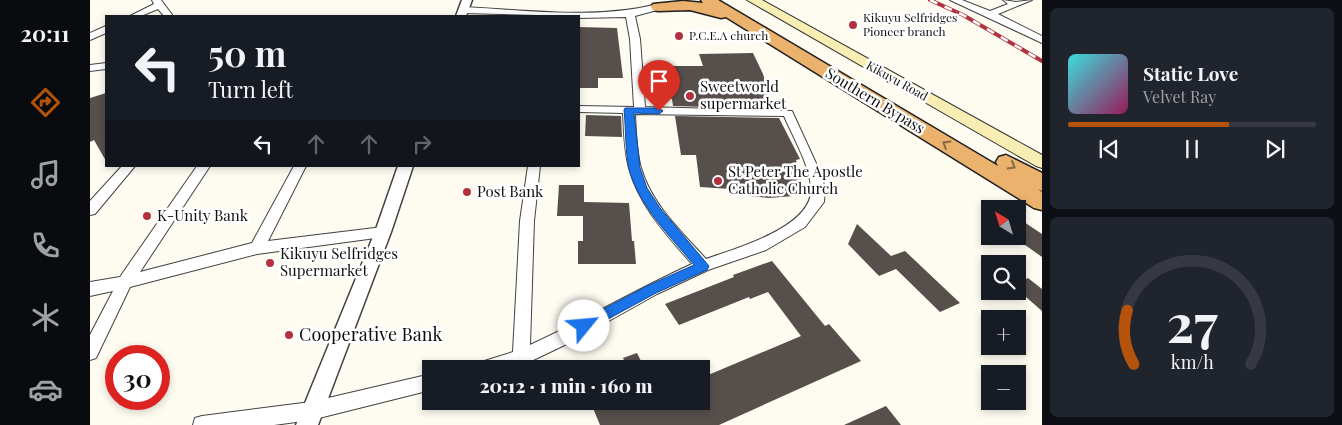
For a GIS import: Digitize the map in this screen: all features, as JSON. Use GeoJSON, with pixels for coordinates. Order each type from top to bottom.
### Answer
{"type":"FeatureCollection","features":[{"type":"Feature","properties":{"kind":"highway","name":"Southern Bypass"},"geometry":{"type":"LineString","coordinates":[[708,0],[1042,202]]}},
{"type":"Feature","properties":{"kind":"highway","name":"Southern Bypass"},"geometry":{"type":"LineString","coordinates":[[729,0],[1042,183]]}},
{"type":"Feature","properties":{"kind":"highway"},"geometry":{"type":"LineString","coordinates":[[664,3],[704,6],[780,52],[792,58],[811,62]]}},
{"type":"Feature","properties":{"kind":"main road","name":"Kikuyu Road"},"geometry":{"type":"LineString","coordinates":[[752,0],[1042,162]]}},
{"type":"Feature","properties":{"kind":"street"},"geometry":{"type":"LineString","coordinates":[[954,0],[990,14],[1042,40]]}},
{"type":"Feature","properties":{"kind":"street"},"geometry":{"type":"LineString","coordinates":[[990,14],[1011,3],[1028,0]]}},
{"type":"Feature","properties":{"kind":"street"},"geometry":{"type":"LineString","coordinates":[[136,15],[157,2],[167,15]]}},
{"type":"Feature","properties":{"kind":"street"},"geometry":{"type":"LineString","coordinates":[[580,16],[630,14],[664,3]]}},
{"type":"Feature","properties":{"kind":"street"},"geometry":{"type":"LineString","coordinates":[[463,9],[551,15]]}},
{"type":"Feature","properties":{"kind":"street"},"geometry":{"type":"LineString","coordinates":[[630,14],[635,38],[634,168],[642,189],[656,211],[703,266]]}},
{"type":"Feature","properties":{"kind":"street"},"geometry":{"type":"LineString","coordinates":[[90,37],[105,30]]}},
{"type":"Feature","properties":{"kind":"street"},"geometry":{"type":"LineString","coordinates":[[90,68],[105,66]]}},
{"type":"Feature","properties":{"kind":"street"},"geometry":{"type":"LineString","coordinates":[[512,360],[567,336],[652,290],[703,266],[761,246],[800,223],[817,202],[818,188],[814,172],[788,113],[580,109]]}},
{"type":"Feature","properties":{"kind":"street"},"geometry":{"type":"LineString","coordinates":[[90,210],[128,167]]}},
{"type":"Feature","properties":{"kind":"street"},"geometry":{"type":"LineString","coordinates":[[90,352],[126,282],[203,167]]}},
{"type":"Feature","properties":{"kind":"street"},"geometry":{"type":"LineString","coordinates":[[257,248],[299,167]]}},
{"type":"Feature","properties":{"kind":"street"},"geometry":{"type":"LineString","coordinates":[[309,418],[384,232],[406,167]]}},
{"type":"Feature","properties":{"kind":"street"},"geometry":{"type":"LineString","coordinates":[[521,357],[527,221],[534,167]]}},
{"type":"Feature","properties":{"kind":"street"},"geometry":{"type":"LineString","coordinates":[[90,289],[126,282],[257,248],[384,232]]}},
{"type":"Feature","properties":{"kind":"street"},"geometry":{"type":"LineString","coordinates":[[202,425],[309,418],[422,385]]}},
{"type":"Feature","properties":{"kind":"building"},"geometry":{"type":"Polygon","coordinates":[[[580,27],[617,28],[623,78],[598,78],[598,88],[580,88],[580,27]]]}},
{"type":"Feature","properties":{"kind":"building"},"geometry":{"type":"Polygon","coordinates":[[[753,53],[763,74],[773,109],[673,106],[672,99],[665,97],[661,66],[703,66],[699,54],[753,53]]]}},
{"type":"Feature","properties":{"kind":"building"},"geometry":{"type":"Polygon","coordinates":[[[105,93],[105,159],[94,140],[90,142],[90,98],[105,93]]]}},
{"type":"Feature","properties":{"kind":"building"},"geometry":{"type":"Polygon","coordinates":[[[586,115],[621,116],[622,137],[585,136],[586,115]]]}},
{"type":"Feature","properties":{"kind":"building"},"geometry":{"type":"Polygon","coordinates":[[[675,116],[779,118],[800,159],[796,160],[806,195],[769,198],[750,196],[746,190],[700,187],[696,155],[681,155],[675,116]]]}},
{"type":"Feature","properties":{"kind":"building"},"geometry":{"type":"Polygon","coordinates":[[[559,185],[584,185],[584,202],[629,203],[636,264],[578,264],[578,241],[583,241],[583,216],[557,216],[559,185]]]}},
{"type":"Feature","properties":{"kind":"building"},"geometry":{"type":"Polygon","coordinates":[[[1026,223],[1042,234],[1042,257],[1025,245],[1026,223]]]}},
{"type":"Feature","properties":{"kind":"building"},"geometry":{"type":"Polygon","coordinates":[[[857,224],[891,256],[905,251],[960,303],[940,312],[896,269],[879,276],[848,244],[857,224]]]}},
{"type":"Feature","properties":{"kind":"building"},"geometry":{"type":"Polygon","coordinates":[[[772,261],[825,326],[829,324],[861,361],[719,425],[600,425],[594,410],[710,410],[710,374],[801,336],[768,292],[750,299],[749,297],[679,325],[665,304],[734,277],[733,275],[772,261]]]}},
{"type":"Feature","properties":{"kind":"building"},"geometry":{"type":"Polygon","coordinates":[[[1028,278],[1042,289],[1042,311],[1026,297],[1026,279],[1028,278]]]}},
{"type":"Feature","properties":{"kind":"building"},"geometry":{"type":"Polygon","coordinates":[[[637,353],[640,360],[624,360],[623,358],[637,353]]]}},
{"type":"Feature","properties":{"kind":"building"},"geometry":{"type":"Polygon","coordinates":[[[886,406],[901,425],[844,425],[886,406]]]}},
{"type":"Feature","properties":{"kind":"railway"},"geometry":{"type":"LineString","coordinates":[[930,0],[963,15],[1042,61]]}},
{"type":"Feature","properties":{"kind":"place","name":"Kikuyu Selfridges Pioneer branch"},"geometry":{"type":"Point","coordinates":[853,25]}},
{"type":"Feature","properties":{"kind":"place","name":"P.C.E.A church"},"geometry":{"type":"Point","coordinates":[679,36]}},
{"type":"Feature","properties":{"kind":"place","name":"Sweetworld supermarket"},"geometry":{"type":"Point","coordinates":[690,96]}},
{"type":"Feature","properties":{"kind":"place","name":"St Peter The Apostle Catholic Church"},"geometry":{"type":"Point","coordinates":[718,181]}},
{"type":"Feature","properties":{"kind":"place","name":"Post Bank"},"geometry":{"type":"Point","coordinates":[467,192]}},
{"type":"Feature","properties":{"kind":"place","name":"K-Unity Bank"},"geometry":{"type":"Point","coordinates":[147,216]}},
{"type":"Feature","properties":{"kind":"place","name":"Kikuyu Selfridges Supermarket"},"geometry":{"type":"Point","coordinates":[270,263]}},
{"type":"Feature","properties":{"kind":"place","name":"Cooperative Bank"},"geometry":{"type":"Point","coordinates":[289,335]}},
{"type":"Feature","properties":{"kind":"route"},"geometry":{"type":"LineString","coordinates":[[584,326],[652,290],[703,266],[656,211],[642,189],[634,168],[629,110],[659,111]]}}]}
